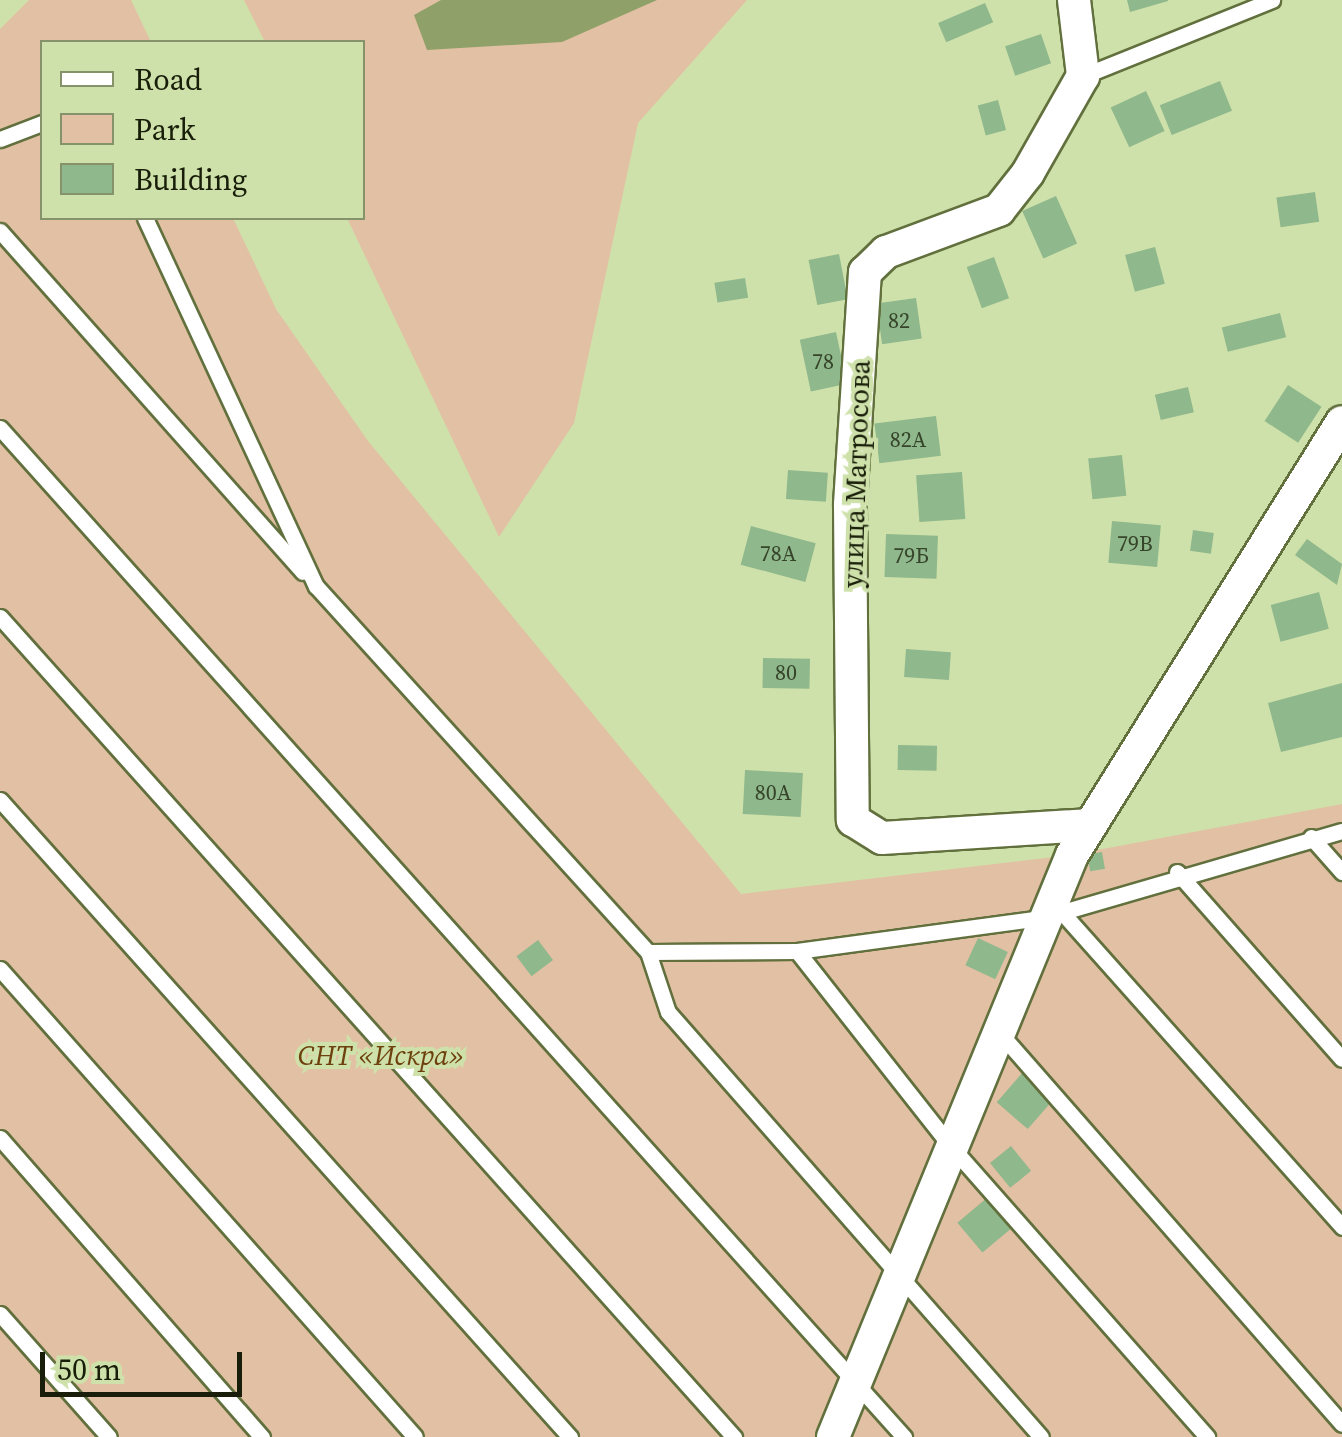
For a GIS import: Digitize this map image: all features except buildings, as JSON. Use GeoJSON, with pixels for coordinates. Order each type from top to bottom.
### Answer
{"type":"FeatureCollection","features":[{"type":"Feature","properties":{"kind":"street"},"geometry":{"type":"LineString","coordinates":[[1074,0],[1083,76]]}},
{"type":"Feature","properties":{"kind":"street","name":"улица Матросова"},"geometry":{"type":"LineString","coordinates":[[1083,76],[999,210],[886,252],[865,272],[850,506],[854,820],[882,838],[1087,825]]}},
{"type":"Feature","properties":{"kind":"street"},"geometry":{"type":"LineString","coordinates":[[833,1437],[948,1142],[1087,825],[1342,422]]}},
{"type":"Feature","properties":{"kind":"lane"},"geometry":{"type":"LineString","coordinates":[[1083,76],[1272,0]]}},
{"type":"Feature","properties":{"kind":"lane"},"geometry":{"type":"LineString","coordinates":[[0,139],[40,125]]}},
{"type":"Feature","properties":{"kind":"lane"},"geometry":{"type":"LineString","coordinates":[[146,220],[316,586]]}},
{"type":"Feature","properties":{"kind":"lane"},"geometry":{"type":"LineString","coordinates":[[0,231],[648,952],[668,1012],[1042,1437]]}},
{"type":"Feature","properties":{"kind":"lane"},"geometry":{"type":"LineString","coordinates":[[0,428],[904,1437]]}},
{"type":"Feature","properties":{"kind":"lane"},"geometry":{"type":"LineString","coordinates":[[0,617],[734,1437]]}},
{"type":"Feature","properties":{"kind":"lane"},"geometry":{"type":"LineString","coordinates":[[0,800],[570,1437]]}},
{"type":"Feature","properties":{"kind":"lane"},"geometry":{"type":"LineString","coordinates":[[648,952],[797,951],[1050,914],[1178,872],[1342,831]]}},
{"type":"Feature","properties":{"kind":"lane"},"geometry":{"type":"LineString","coordinates":[[1311,837],[1342,872]]}},
{"type":"Feature","properties":{"kind":"lane"},"geometry":{"type":"LineString","coordinates":[[1178,872],[1342,1059]]}},
{"type":"Feature","properties":{"kind":"lane"},"geometry":{"type":"LineString","coordinates":[[1050,914],[1342,1227]]}},
{"type":"Feature","properties":{"kind":"lane"},"geometry":{"type":"LineString","coordinates":[[797,951],[948,1142],[1207,1437]]}},
{"type":"Feature","properties":{"kind":"lane"},"geometry":{"type":"LineString","coordinates":[[0,968],[416,1437]]}},
{"type":"Feature","properties":{"kind":"lane"},"geometry":{"type":"LineString","coordinates":[[996,1028],[1342,1424]]}},
{"type":"Feature","properties":{"kind":"lane"},"geometry":{"type":"LineString","coordinates":[[0,1138],[262,1437]]}},
{"type":"Feature","properties":{"kind":"lane"},"geometry":{"type":"LineString","coordinates":[[0,1314],[109,1437]]}},
{"type":"Feature","properties":{"kind":"green space","name":"СНТ «Искра»"},"geometry":{"type":"Polygon","coordinates":[[[29,0],[131,0],[150,40],[40,40],[40,220],[234,220],[276,309],[368,441],[741,894],[1071,855],[1342,804],[1342,1437],[0,1437],[0,29],[29,0]]]}},
{"type":"Feature","properties":{"kind":"green space"},"geometry":{"type":"Polygon","coordinates":[[[244,0],[747,0],[638,123],[574,423],[499,537],[348,220],[365,220],[365,40],[264,40],[244,0]]]}},
{"type":"Feature","properties":{"kind":"shaded area"},"geometry":{"type":"Polygon","coordinates":[[[441,0],[657,0],[562,42],[427,50],[414,15],[441,0]]]}}]}
